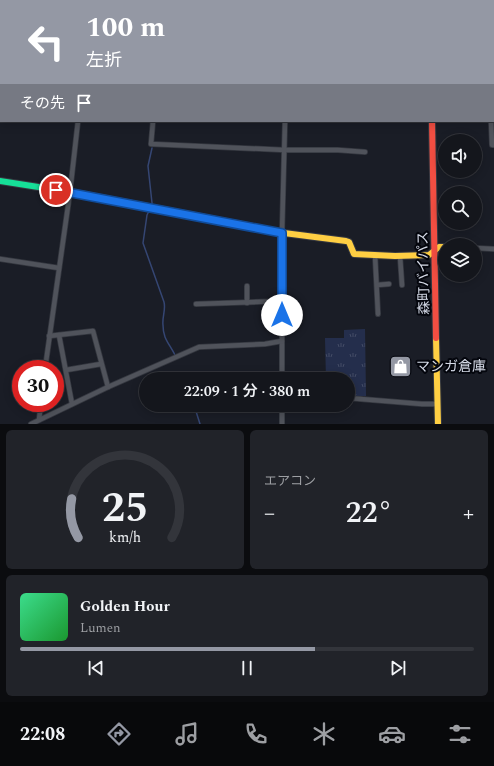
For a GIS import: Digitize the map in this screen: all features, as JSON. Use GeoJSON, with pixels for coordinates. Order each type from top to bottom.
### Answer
{"type":"FeatureCollection","features":[{"type":"Feature","properties":{"kind":"street"},"geometry":{"type":"LineString","coordinates":[[46,360],[70,192],[78,122]]}},
{"type":"Feature","properties":{"kind":"street"},"geometry":{"type":"LineString","coordinates":[[153,122],[151,144],[365,152]]}},
{"type":"Feature","properties":{"kind":"street"},"geometry":{"type":"LineString","coordinates":[[282,372],[282,233],[285,122]]}},
{"type":"Feature","properties":{"kind":"street","name":"森町バイパス"},"geometry":{"type":"LineString","coordinates":[[432,122],[438,424]]}},
{"type":"Feature","properties":{"kind":"street"},"geometry":{"type":"LineString","coordinates":[[491,122],[492,144],[494,145]]}},
{"type":"Feature","properties":{"kind":"street"},"geometry":{"type":"LineString","coordinates":[[0,181],[70,192],[282,233],[346,241],[349,242],[354,254],[400,256],[430,254],[438,248]]}},
{"type":"Feature","properties":{"kind":"street"},"geometry":{"type":"LineString","coordinates":[[482,248],[494,249]]}},
{"type":"Feature","properties":{"kind":"street"},"geometry":{"type":"LineString","coordinates":[[375,255],[378,314]]}},
{"type":"Feature","properties":{"kind":"street"},"geometry":{"type":"LineString","coordinates":[[400,256],[402,285]]}},
{"type":"Feature","properties":{"kind":"street"},"geometry":{"type":"LineString","coordinates":[[0,259],[59,268]]}},
{"type":"Feature","properties":{"kind":"street"},"geometry":{"type":"LineString","coordinates":[[377,285],[389,284]]}},
{"type":"Feature","properties":{"kind":"street"},"geometry":{"type":"LineString","coordinates":[[247,286],[247,303]]}},
{"type":"Feature","properties":{"kind":"street"},"geometry":{"type":"LineString","coordinates":[[196,304],[282,301]]}},
{"type":"Feature","properties":{"kind":"street"},"geometry":{"type":"LineString","coordinates":[[49,336],[92,331],[108,387]]}},
{"type":"Feature","properties":{"kind":"street"},"geometry":{"type":"LineString","coordinates":[[59,335],[72,404]]}},
{"type":"Feature","properties":{"kind":"street"},"geometry":{"type":"LineString","coordinates":[[32,424],[108,387],[199,347],[265,344],[282,341]]}},
{"type":"Feature","properties":{"kind":"street"},"geometry":{"type":"LineString","coordinates":[[66,370],[102,364]]}},
{"type":"Feature","properties":{"kind":"street"},"geometry":{"type":"LineString","coordinates":[[355,399],[437,404]]}},
{"type":"Feature","properties":{"kind":"street"},"geometry":{"type":"LineString","coordinates":[[39,420],[40,412]]}},
{"type":"Feature","properties":{"kind":"street"},"geometry":{"type":"LineString","coordinates":[[282,412],[282,424]]}},
{"type":"Feature","properties":{"kind":"green space"},"geometry":{"type":"Polygon","coordinates":[[[365,329],[366,396],[355,396],[355,372],[326,372],[325,338],[344,338],[344,330],[365,329]]]}},
{"type":"Feature","properties":{"kind":"waterway"},"geometry":{"type":"LineString","coordinates":[[151,205],[148,166],[152,148]]}},
{"type":"Feature","properties":{"kind":"waterway"},"geometry":{"type":"LineString","coordinates":[[150,209],[147,215],[143,243],[164,302],[164,334],[175,355]]}},
{"type":"Feature","properties":{"kind":"waterway"},"geometry":{"type":"LineString","coordinates":[[196,412],[200,424]]}},
{"type":"Feature","properties":{"kind":"traffic: fast"},"geometry":{"type":"LineString","coordinates":[[0,181],[70,192],[284,233]]}},
{"type":"Feature","properties":{"kind":"traffic: slow"},"geometry":{"type":"LineString","coordinates":[[284,233],[346,241],[349,242],[354,254],[395,256],[429,255],[438,248]]}},
{"type":"Feature","properties":{"kind":"traffic: slow"},"geometry":{"type":"LineString","coordinates":[[436,338],[438,424]]}},
{"type":"Feature","properties":{"kind":"traffic: jam"},"geometry":{"type":"LineString","coordinates":[[432,122],[436,338]]}},
{"type":"Feature","properties":{"kind":"place","name":"マンガ倉庫"},"geometry":{"type":"Point","coordinates":[401,366]}},
{"type":"Feature","properties":{"kind":"route"},"geometry":{"type":"LineString","coordinates":[[56,190],[282,233],[282,315]]}}]}
